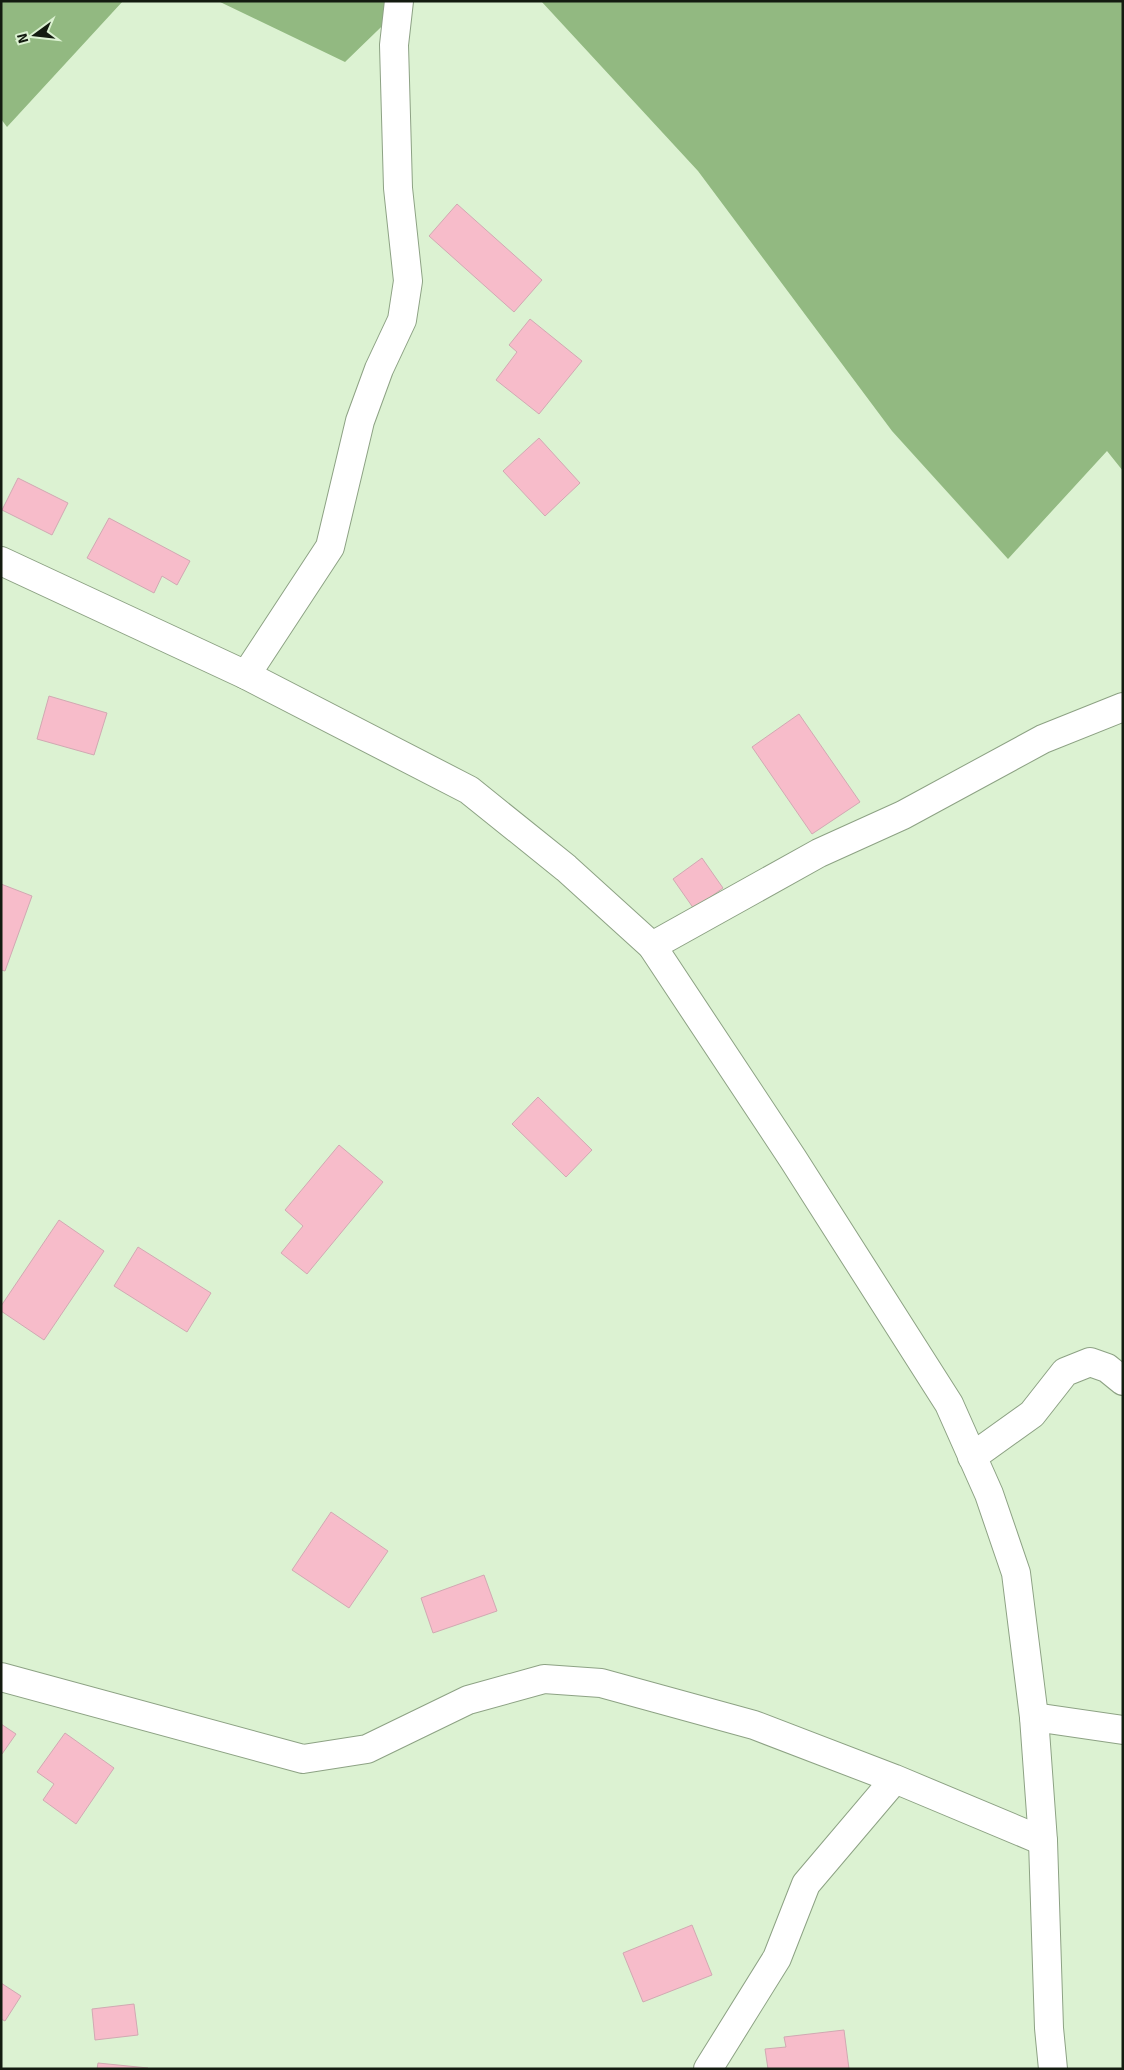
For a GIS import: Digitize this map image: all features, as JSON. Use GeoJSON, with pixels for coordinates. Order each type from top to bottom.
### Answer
{"type":"FeatureCollection","features":[{"type":"Feature","properties":{"kind":"street"},"geometry":{"type":"LineString","coordinates":[[246,675],[330,546],[360,421],[379,369],[402,320],[408,281],[398,188],[394,45],[399,1]]}},
{"type":"Feature","properties":{"kind":"street"},"geometry":{"type":"LineString","coordinates":[[1,561],[246,675],[469,790],[566,868],[652,946],[793,1159],[944,1396],[989,1494],[1016,1573],[1034,1717],[1042,1841],[1049,2028],[1053,2069]]}},
{"type":"Feature","properties":{"kind":"street"},"geometry":{"type":"LineString","coordinates":[[652,946],[819,853],[903,816],[1043,739],[1123,707]]}},
{"type":"Feature","properties":{"kind":"street"},"geometry":{"type":"LineString","coordinates":[[972,1457],[1032,1414],[1065,1372],[1090,1362],[1107,1368],[1123,1381]]}},
{"type":"Feature","properties":{"kind":"street"},"geometry":{"type":"LineString","coordinates":[[1,1677],[303,1759],[367,1749],[468,1700],[544,1680],[601,1683],[754,1725],[895,1779],[1042,1841]]}},
{"type":"Feature","properties":{"kind":"street"},"geometry":{"type":"LineString","coordinates":[[1034,1717],[1123,1730]]}},
{"type":"Feature","properties":{"kind":"street"},"geometry":{"type":"LineString","coordinates":[[708,2069],[778,1958],[806,1884],[895,1779]]}},
{"type":"Feature","properties":{"kind":"green space"},"geometry":{"type":"Polygon","coordinates":[[[1,1],[123,1],[7,127],[1,119],[1,1]]]}},
{"type":"Feature","properties":{"kind":"green space"},"geometry":{"type":"Polygon","coordinates":[[[218,1],[408,1],[345,62],[218,1]]]}},
{"type":"Feature","properties":{"kind":"green space"},"geometry":{"type":"Polygon","coordinates":[[[541,1],[1123,1],[1123,471],[1107,451],[1008,559],[892,431],[698,171],[541,1]]]}},
{"type":"Feature","properties":{"kind":"building"},"geometry":{"type":"Polygon","coordinates":[[[457,204],[542,280],[514,312],[429,236],[457,204]]]}},
{"type":"Feature","properties":{"kind":"building"},"geometry":{"type":"Polygon","coordinates":[[[530,319],[582,361],[539,414],[496,380],[517,352],[509,345],[530,319]]]}},
{"type":"Feature","properties":{"kind":"building"},"geometry":{"type":"Polygon","coordinates":[[[539,438],[580,483],[545,516],[503,471],[539,438]]]}},
{"type":"Feature","properties":{"kind":"building"},"geometry":{"type":"Polygon","coordinates":[[[18,478],[68,503],[52,535],[2,510],[18,478]]]}},
{"type":"Feature","properties":{"kind":"building"},"geometry":{"type":"Polygon","coordinates":[[[109,518],[190,561],[177,585],[162,576],[154,593],[87,558],[109,518]]]}},
{"type":"Feature","properties":{"kind":"building"},"geometry":{"type":"Polygon","coordinates":[[[49,696],[107,713],[94,755],[37,739],[49,696]]]}},
{"type":"Feature","properties":{"kind":"building"},"geometry":{"type":"Polygon","coordinates":[[[799,714],[860,802],[812,834],[752,747],[799,714]]]}},
{"type":"Feature","properties":{"kind":"building"},"geometry":{"type":"Polygon","coordinates":[[[702,858],[723,888],[694,909],[673,879],[702,858]]]}},
{"type":"Feature","properties":{"kind":"building"},"geometry":{"type":"Polygon","coordinates":[[[1,884],[32,896],[5,971],[1,970],[1,884]]]}},
{"type":"Feature","properties":{"kind":"building"},"geometry":{"type":"Polygon","coordinates":[[[538,1097],[592,1150],[566,1177],[512,1124],[538,1097]]]}},
{"type":"Feature","properties":{"kind":"building"},"geometry":{"type":"Polygon","coordinates":[[[339,1145],[383,1182],[307,1274],[281,1253],[303,1226],[285,1210],[339,1145]]]}},
{"type":"Feature","properties":{"kind":"building"},"geometry":{"type":"Polygon","coordinates":[[[59,1220],[104,1251],[44,1340],[1,1311],[1,1306],[59,1220]]]}},
{"type":"Feature","properties":{"kind":"building"},"geometry":{"type":"Polygon","coordinates":[[[138,1247],[211,1293],[187,1332],[114,1286],[138,1247]]]}},
{"type":"Feature","properties":{"kind":"building"},"geometry":{"type":"Polygon","coordinates":[[[331,1512],[388,1551],[349,1608],[292,1570],[331,1512]]]}},
{"type":"Feature","properties":{"kind":"building"},"geometry":{"type":"Polygon","coordinates":[[[484,1575],[497,1611],[433,1633],[421,1598],[484,1575]]]}},
{"type":"Feature","properties":{"kind":"building"},"geometry":{"type":"Polygon","coordinates":[[[1,1724],[16,1734],[2,1754],[1,1754],[1,1724]]]}},
{"type":"Feature","properties":{"kind":"building"},"geometry":{"type":"Polygon","coordinates":[[[65,1733],[114,1768],[76,1824],[43,1800],[54,1784],[37,1772],[65,1733]]]}},
{"type":"Feature","properties":{"kind":"building"},"geometry":{"type":"Polygon","coordinates":[[[692,1925],[712,1975],[643,2002],[623,1953],[692,1925]]]}},
{"type":"Feature","properties":{"kind":"building"},"geometry":{"type":"Polygon","coordinates":[[[1,1983],[21,1996],[5,2021],[1,2019],[1,1983]]]}},
{"type":"Feature","properties":{"kind":"building"},"geometry":{"type":"Polygon","coordinates":[[[134,2004],[138,2035],[95,2040],[92,2009],[134,2004]]]}},
{"type":"Feature","properties":{"kind":"building"},"geometry":{"type":"Polygon","coordinates":[[[844,2030],[849,2069],[768,2069],[765,2049],[786,2047],[784,2037],[844,2030]]]}},
{"type":"Feature","properties":{"kind":"building"},"geometry":{"type":"Polygon","coordinates":[[[98,2063],[148,2068],[148,2069],[97,2069],[98,2063]]]}}]}
